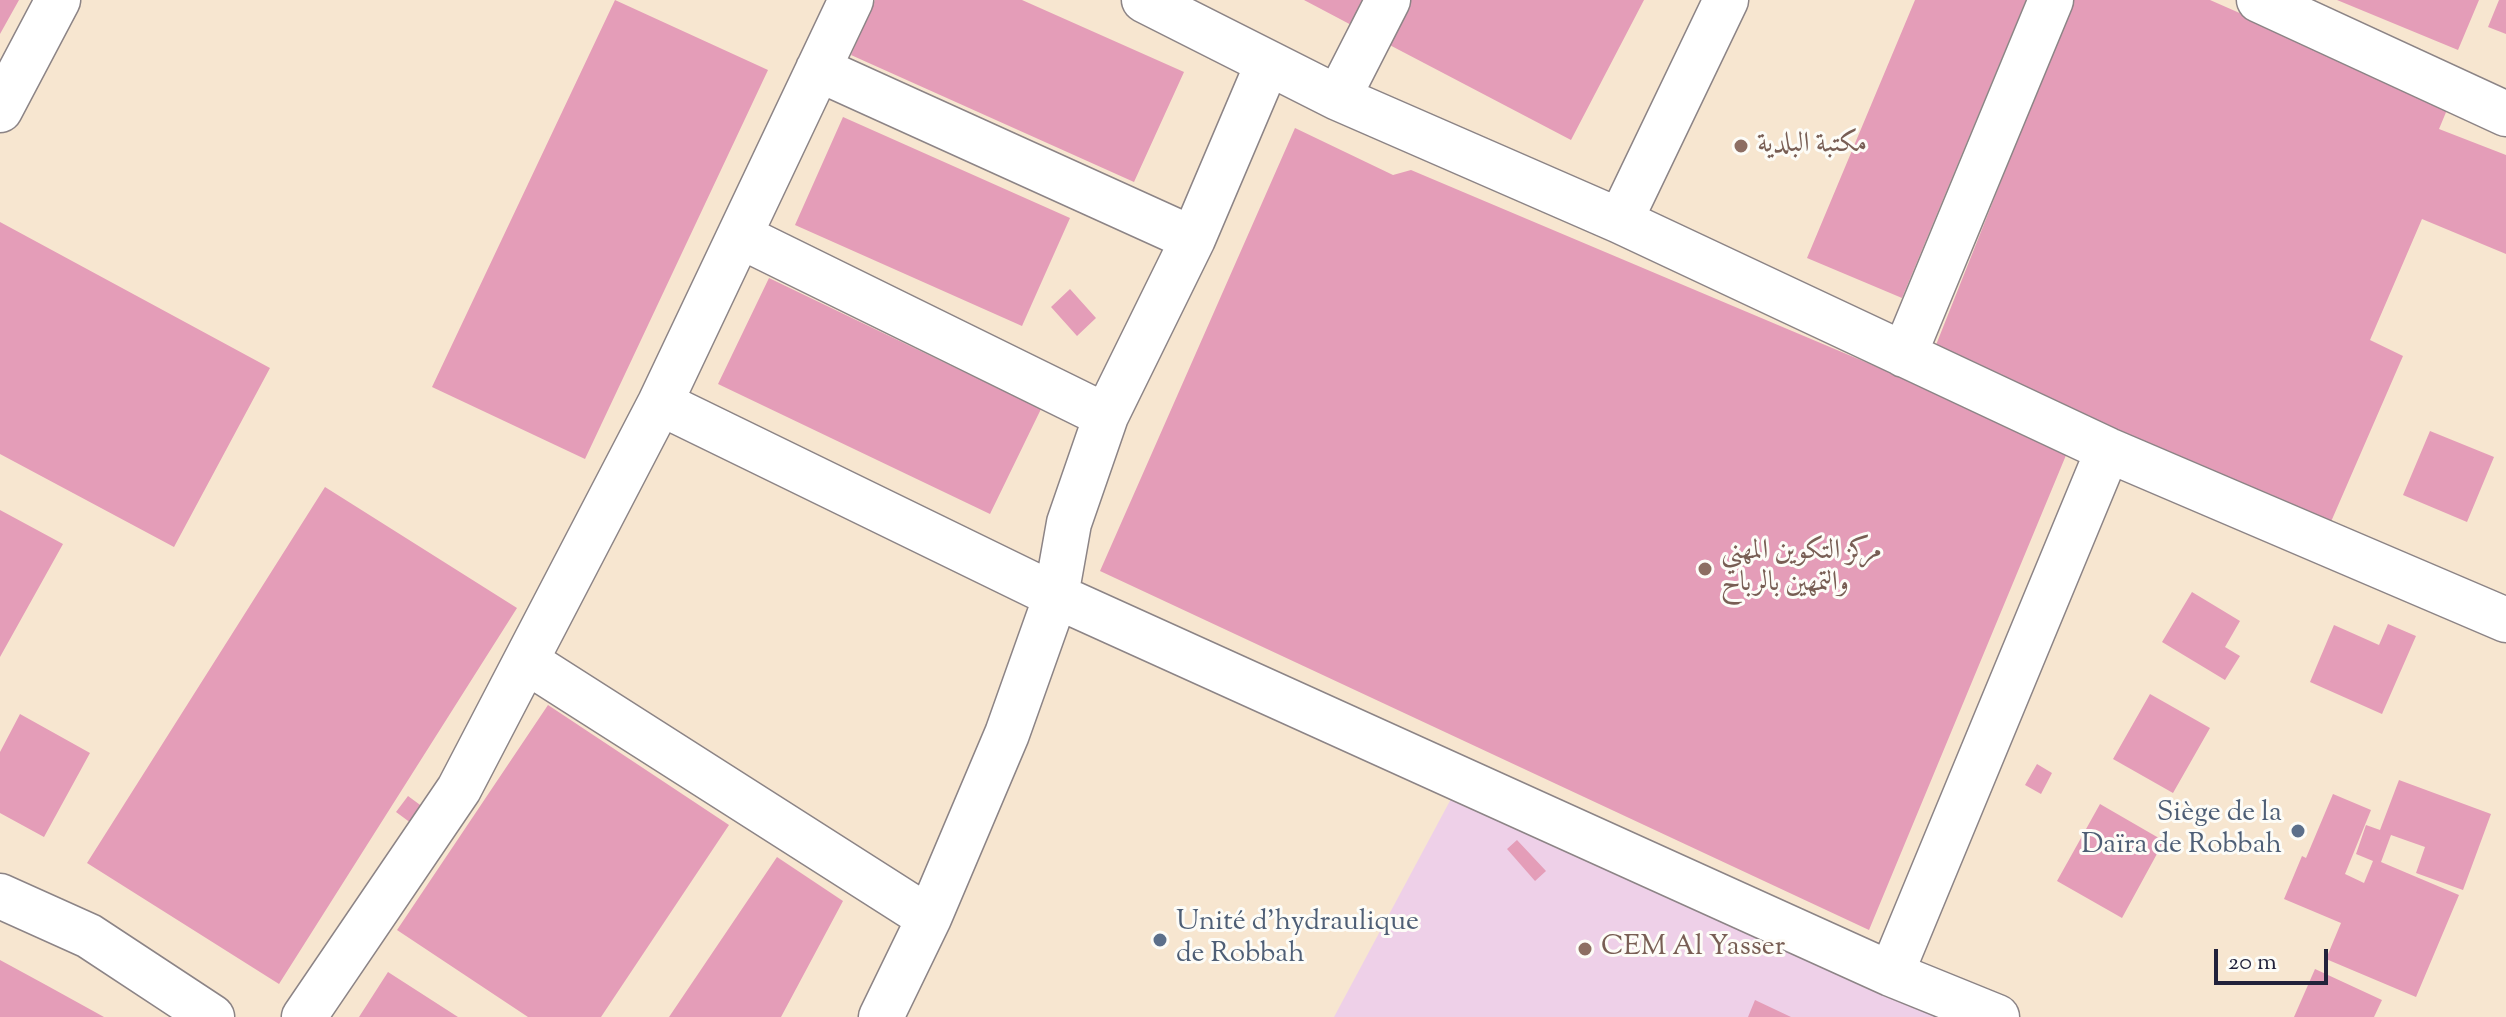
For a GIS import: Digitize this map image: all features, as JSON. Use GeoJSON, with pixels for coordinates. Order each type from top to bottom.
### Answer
{"type":"FeatureCollection","features":[{"type":"Feature","properties":{"kind":"street"},"geometry":{"type":"LineString","coordinates":[[0,110],[58,0]]}},
{"type":"Feature","properties":{"kind":"street"},"geometry":{"type":"LineString","coordinates":[[304,1017],[459,789],[660,403],[851,0]]}},
{"type":"Feature","properties":{"kind":"street"},"geometry":{"type":"LineString","coordinates":[[1144,0],[1267,65],[1620,221],[2108,450],[2506,620]]}},
{"type":"Feature","properties":{"kind":"street"},"geometry":{"type":"LineString","coordinates":[[1338,98],[1388,0]]}},
{"type":"Feature","properties":{"kind":"street"},"geometry":{"type":"LineString","coordinates":[[1620,221],[1726,0]]}},
{"type":"Feature","properties":{"kind":"street"},"geometry":{"type":"LineString","coordinates":[[1904,355],[2051,0]]}},
{"type":"Feature","properties":{"kind":"street"},"geometry":{"type":"LineString","coordinates":[[2259,0],[2506,114]]}},
{"type":"Feature","properties":{"kind":"street"},"geometry":{"type":"LineString","coordinates":[[881,1017],[929,918],[1007,734],[1056,596],[1069,523],[1106,416],[1193,239],[1267,65]]}},
{"type":"Feature","properties":{"kind":"street"},"geometry":{"type":"LineString","coordinates":[[818,69],[1193,239]]}},
{"type":"Feature","properties":{"kind":"street"},"geometry":{"type":"LineString","coordinates":[[740,236],[1106,416]]}},
{"type":"Feature","properties":{"kind":"street"},"geometry":{"type":"LineString","coordinates":[[660,403],[1056,596],[1891,974],[1997,1017]]}},
{"type":"Feature","properties":{"kind":"street"},"geometry":{"type":"LineString","coordinates":[[1891,974],[2108,450]]}},
{"type":"Feature","properties":{"kind":"street"},"geometry":{"type":"LineString","coordinates":[[526,661],[929,918]]}},
{"type":"Feature","properties":{"kind":"street"},"geometry":{"type":"LineString","coordinates":[[0,896],[89,936],[212,1017]]}},
{"type":"Feature","properties":{"kind":"shaded area","name":"CEM Al Yasser"},"geometry":{"type":"Polygon","coordinates":[[[1452,797],[1954,1017],[1334,1017],[1452,797]]]}},
{"type":"Feature","properties":{"kind":"building"},"geometry":{"type":"Polygon","coordinates":[[[0,0],[19,0],[0,34],[0,0]]]}},
{"type":"Feature","properties":{"kind":"building"},"geometry":{"type":"Polygon","coordinates":[[[615,0],[768,70],[585,459],[432,387],[615,0]]]}},
{"type":"Feature","properties":{"kind":"building"},"geometry":{"type":"Polygon","coordinates":[[[875,0],[1022,0],[1184,72],[1134,182],[851,55],[875,0]]]}},
{"type":"Feature","properties":{"kind":"building"},"geometry":{"type":"Polygon","coordinates":[[[1304,0],[1371,0],[1357,28],[1304,0]]]}},
{"type":"Feature","properties":{"kind":"building"},"geometry":{"type":"Polygon","coordinates":[[[1403,0],[1644,0],[1571,140],[1382,41],[1403,0]]]}},
{"type":"Feature","properties":{"kind":"building"},"geometry":{"type":"Polygon","coordinates":[[[1915,0],[2026,0],[1902,298],[1807,258],[1915,0]]]}},
{"type":"Feature","properties":{"kind":"building"},"geometry":{"type":"Polygon","coordinates":[[[2073,0],[2210,0],[2449,105],[2439,129],[2506,155],[2506,254],[2422,219],[2370,340],[2403,356],[2330,524],[1932,355],[2073,0]]]}},
{"type":"Feature","properties":{"kind":"building"},"geometry":{"type":"Polygon","coordinates":[[[2337,0],[2479,0],[2458,50],[2337,0]]]}},
{"type":"Feature","properties":{"kind":"building"},"geometry":{"type":"Polygon","coordinates":[[[2499,0],[2506,0],[2506,34],[2488,27],[2499,0]]]}},
{"type":"Feature","properties":{"kind":"building"},"geometry":{"type":"Polygon","coordinates":[[[843,117],[1070,218],[1022,326],[795,225],[843,117]]]}},
{"type":"Feature","properties":{"kind":"building"},"geometry":{"type":"Polygon","coordinates":[[[1295,128],[1393,175],[1411,170],[2069,448],[1869,930],[1100,571],[1295,128]]]}},
{"type":"Feature","properties":{"kind":"building"},"geometry":{"type":"Polygon","coordinates":[[[0,222],[270,368],[174,547],[0,454],[0,222]]]}},
{"type":"Feature","properties":{"kind":"building"},"geometry":{"type":"Polygon","coordinates":[[[769,278],[1041,409],[990,514],[718,384],[769,278]]]}},
{"type":"Feature","properties":{"kind":"building"},"geometry":{"type":"Polygon","coordinates":[[[1070,289],[1096,318],[1077,336],[1051,307],[1070,289]]]}},
{"type":"Feature","properties":{"kind":"building"},"geometry":{"type":"Polygon","coordinates":[[[2430,431],[2494,457],[2467,522],[2403,495],[2430,431]]]}},
{"type":"Feature","properties":{"kind":"building"},"geometry":{"type":"Polygon","coordinates":[[[325,487],[517,608],[279,984],[87,863],[325,487]]]}},
{"type":"Feature","properties":{"kind":"building"},"geometry":{"type":"Polygon","coordinates":[[[0,510],[63,544],[0,657],[0,510]]]}},
{"type":"Feature","properties":{"kind":"building"},"geometry":{"type":"Polygon","coordinates":[[[2192,592],[2240,621],[2225,647],[2240,656],[2225,680],[2162,642],[2192,592]]]}},
{"type":"Feature","properties":{"kind":"building"},"geometry":{"type":"Polygon","coordinates":[[[2388,624],[2416,636],[2382,714],[2310,682],[2334,625],[2379,645],[2388,624]]]}},
{"type":"Feature","properties":{"kind":"building"},"geometry":{"type":"Polygon","coordinates":[[[2150,694],[2210,728],[2173,793],[2113,759],[2150,694]]]}},
{"type":"Feature","properties":{"kind":"building"},"geometry":{"type":"Polygon","coordinates":[[[548,705],[729,825],[601,1017],[528,1017],[397,930],[548,705]]]}},
{"type":"Feature","properties":{"kind":"building"},"geometry":{"type":"Polygon","coordinates":[[[20,714],[90,753],[44,837],[0,813],[0,752],[20,714]]]}},
{"type":"Feature","properties":{"kind":"building"},"geometry":{"type":"Polygon","coordinates":[[[2037,764],[2052,773],[2041,794],[2025,785],[2037,764]]]}},
{"type":"Feature","properties":{"kind":"building"},"geometry":{"type":"Polygon","coordinates":[[[2399,780],[2491,814],[2463,890],[2416,873],[2425,847],[2391,835],[2381,862],[2459,895],[2416,997],[2326,959],[2341,923],[2284,899],[2302,856],[2306,858],[2333,794],[2371,810],[2345,874],[2364,883],[2373,861],[2356,854],[2366,825],[2380,830],[2399,780]]]}},
{"type":"Feature","properties":{"kind":"building"},"geometry":{"type":"Polygon","coordinates":[[[408,796],[427,810],[415,826],[396,812],[408,796]]]}},
{"type":"Feature","properties":{"kind":"building"},"geometry":{"type":"Polygon","coordinates":[[[2100,804],[2164,841],[2122,918],[2057,881],[2100,804]]]}},
{"type":"Feature","properties":{"kind":"building"},"geometry":{"type":"Polygon","coordinates":[[[1517,840],[1546,871],[1535,881],[1507,849],[1517,840]]]}},
{"type":"Feature","properties":{"kind":"building"},"geometry":{"type":"Polygon","coordinates":[[[777,857],[843,901],[781,1017],[669,1017],[777,857]]]}},
{"type":"Feature","properties":{"kind":"building"},"geometry":{"type":"Polygon","coordinates":[[[0,960],[46,985],[104,1017],[0,1017],[0,960]]]}},
{"type":"Feature","properties":{"kind":"building"},"geometry":{"type":"Polygon","coordinates":[[[2315,969],[2382,1000],[2374,1017],[2294,1017],[2315,969]]]}},
{"type":"Feature","properties":{"kind":"building"},"geometry":{"type":"Polygon","coordinates":[[[388,972],[458,1017],[359,1017],[388,972]]]}},
{"type":"Feature","properties":{"kind":"building"},"geometry":{"type":"Polygon","coordinates":[[[1755,1000],[1791,1017],[1748,1017],[1755,1000]]]}},
{"type":"Feature","properties":{"kind":"place","name":"مكتبة البلدية"},"geometry":{"type":"Point","coordinates":[1741,146]}},
{"type":"Feature","properties":{"kind":"place","name":"مركز التكوين المهني والتمهين بالرباح"},"geometry":{"type":"Point","coordinates":[1705,569]}},
{"type":"Feature","properties":{"kind":"place","name":"Siège de la Daïra de Robbah"},"geometry":{"type":"Point","coordinates":[2298,831]}},
{"type":"Feature","properties":{"kind":"place","name":"Unité d'hydraulique de Robbah"},"geometry":{"type":"Point","coordinates":[1160,940]}},
{"type":"Feature","properties":{"kind":"place","name":"CEM Al Yasser"},"geometry":{"type":"Point","coordinates":[1585,949]}}]}
